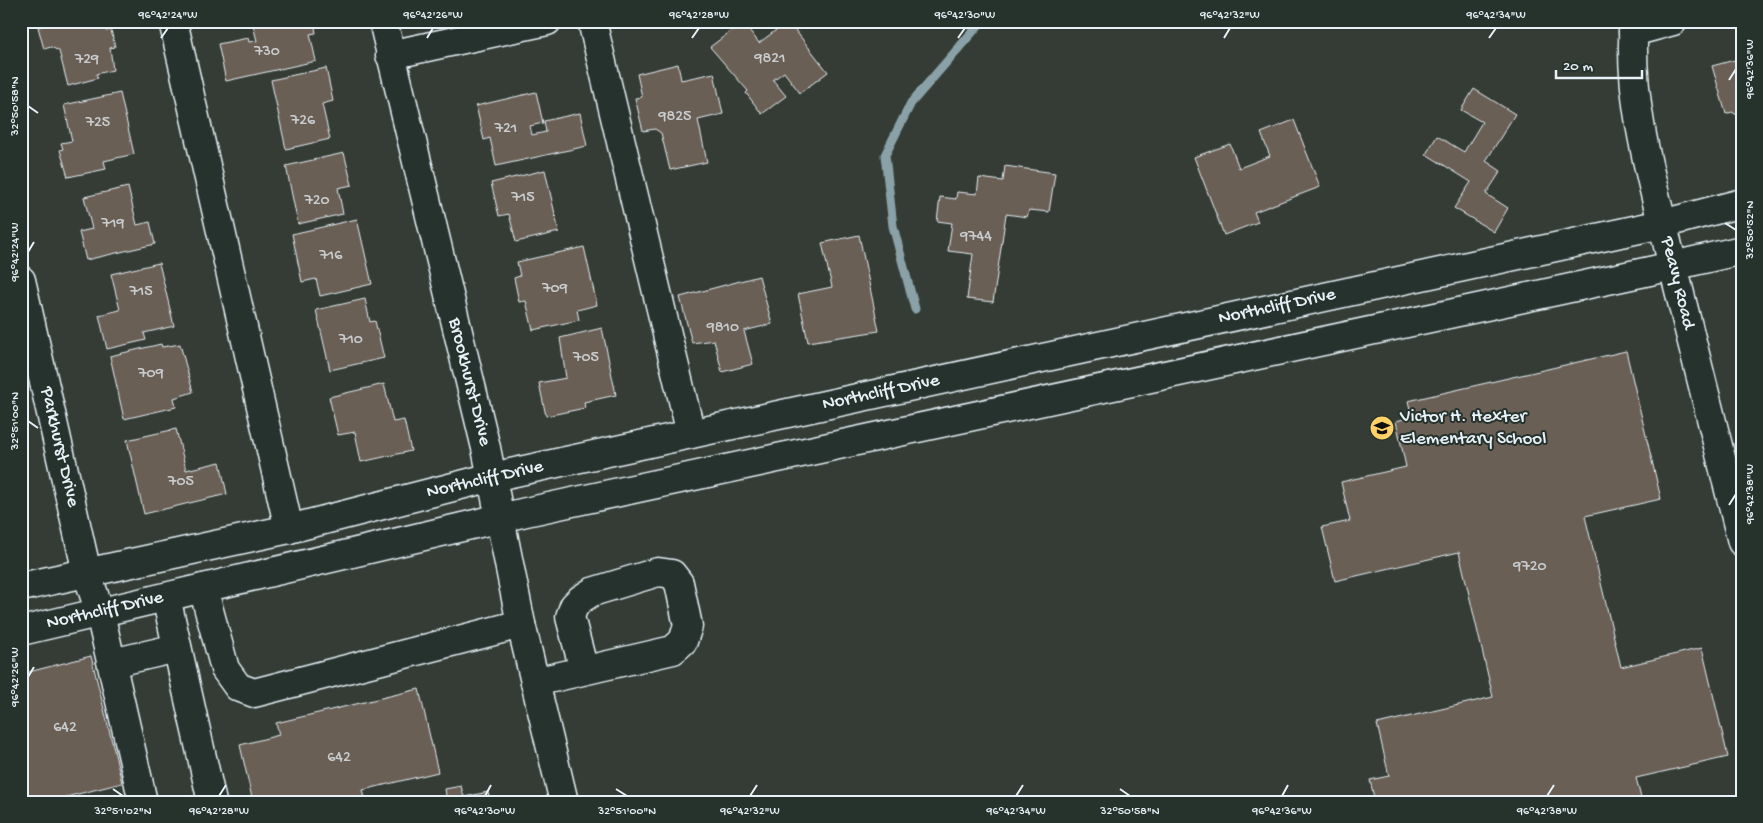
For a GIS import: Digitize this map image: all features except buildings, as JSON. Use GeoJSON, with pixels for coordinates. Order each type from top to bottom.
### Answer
{"type":"FeatureCollection","features":[{"type":"Feature","properties":{"kind":"street"},"geometry":{"type":"LineString","coordinates":[[173,21],[289,529]]}},
{"type":"Feature","properties":{"kind":"street","name":"Brookhurst Drive"},"geometry":{"type":"LineString","coordinates":[[382,21],[492,477],[521,624],[564,802]]}},
{"type":"Feature","properties":{"kind":"street"},"geometry":{"type":"LineString","coordinates":[[390,55],[547,21]]}},
{"type":"Feature","properties":{"kind":"street"},"geometry":{"type":"LineString","coordinates":[[592,21],[691,434]]}},
{"type":"Feature","properties":{"kind":"street"},"geometry":{"type":"LineString","coordinates":[[1633,27],[1673,21]]}},
{"type":"Feature","properties":{"kind":"street","name":"Peavy Road"},"geometry":{"type":"LineString","coordinates":[[1633,27],[1634,81],[1642,134],[1662,224],[1742,542]]}},
{"type":"Feature","properties":{"kind":"street","name":"Northcliff Drive"},"geometry":{"type":"LineString","coordinates":[[21,587],[289,529],[492,477],[1662,224],[1742,203]]}},
{"type":"Feature","properties":{"kind":"street","name":"Northcliff Drive"},"geometry":{"type":"LineString","coordinates":[[21,631],[499,518],[1742,250]]}},
{"type":"Feature","properties":{"kind":"street","name":"Parkhurst Drive"},"geometry":{"type":"LineString","coordinates":[[21,280],[87,573],[100,613],[143,802]]}},
{"type":"Feature","properties":{"kind":"street"},"geometry":{"type":"LineString","coordinates":[[535,682],[673,650],[683,640],[688,626],[679,583],[672,574],[658,572],[592,592],[574,606],[570,617],[584,670]]}},
{"type":"Feature","properties":{"kind":"street"},"geometry":{"type":"LineString","coordinates":[[203,588],[225,668],[238,687],[254,693],[521,624]]}},
{"type":"Feature","properties":{"kind":"street"},"geometry":{"type":"LineString","coordinates":[[166,597],[212,802]]}},
{"type":"Feature","properties":{"kind":"street"},"geometry":{"type":"LineString","coordinates":[[112,663],[177,648]]}},
{"type":"Feature","properties":{"kind":"waterway"},"geometry":{"type":"LineString","coordinates":[[915,309],[893,226],[885,155],[911,103],[982,21]]}},
{"type":"Feature","properties":{"kind":"place","name":"Victor H. Hexter Elementary School"},"geometry":{"type":"Point","coordinates":[1382,428]}}]}
